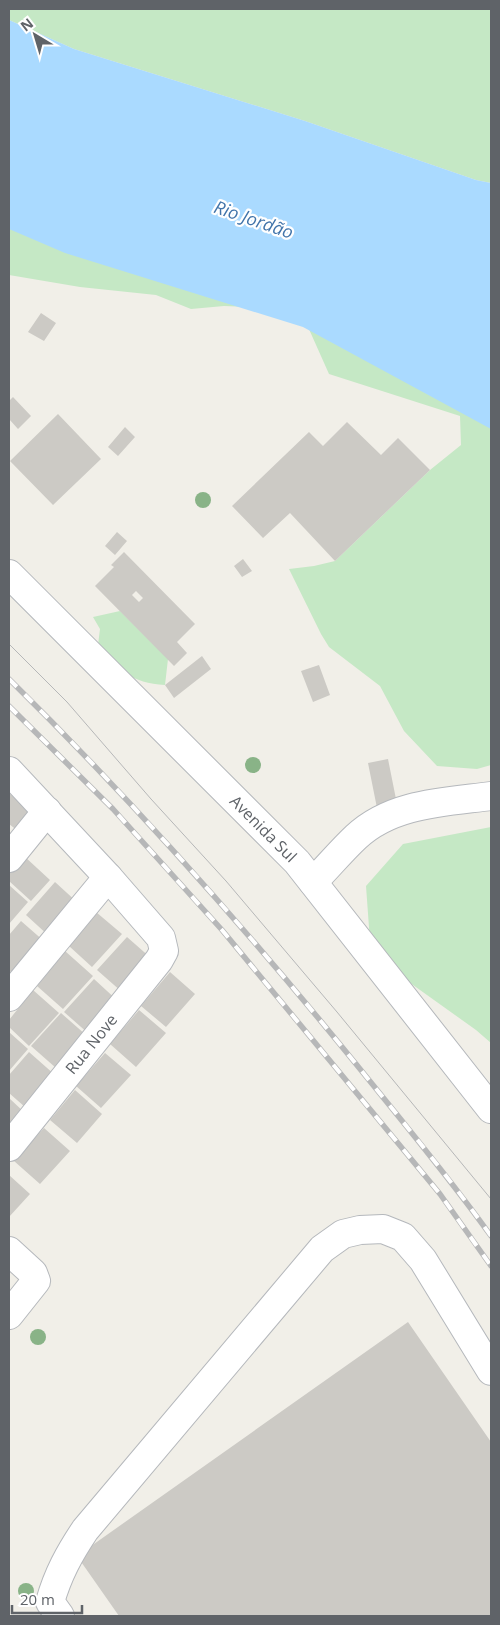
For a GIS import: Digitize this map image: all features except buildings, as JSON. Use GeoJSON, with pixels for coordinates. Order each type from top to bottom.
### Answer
{"type":"FeatureCollection","features":[{"type":"Feature","properties":{"kind":"street","name":"Avenida Sul"},"geometry":{"type":"LineString","coordinates":[[9,574],[297,862],[491,1109]]}},
{"type":"Feature","properties":{"kind":"street"},"geometry":{"type":"LineString","coordinates":[[9,771],[108,877],[9,997]]}},
{"type":"Feature","properties":{"kind":"street"},"geometry":{"type":"LineString","coordinates":[[314,882],[357,836],[385,817],[416,806],[491,796]]}},
{"type":"Feature","properties":{"kind":"street"},"geometry":{"type":"LineString","coordinates":[[9,858],[47,811]]}},
{"type":"Feature","properties":{"kind":"street","name":"Rua Nove"},"geometry":{"type":"LineString","coordinates":[[9,1147],[164,952],[161,938],[108,877]]}},
{"type":"Feature","properties":{"kind":"street"},"geometry":{"type":"LineString","coordinates":[[51,1612],[56,1582],[67,1557],[86,1530],[322,1249],[343,1234],[360,1230],[383,1229],[403,1237],[423,1260],[491,1371]]}},
{"type":"Feature","properties":{"kind":"street"},"geometry":{"type":"LineString","coordinates":[[9,1251],[33,1273],[36,1281],[9,1315]]}},
{"type":"Feature","properties":{"kind":"green space"},"geometry":{"type":"Polygon","coordinates":[[[9,9],[491,9],[491,183],[476,180],[305,121],[74,49],[9,20],[9,9]]]}},
{"type":"Feature","properties":{"kind":"green space"},"geometry":{"type":"Polygon","coordinates":[[[9,187],[491,381],[491,765],[477,769],[437,766],[404,731],[380,686],[329,647],[289,569],[335,561],[430,470],[461,445],[460,416],[329,374],[300,309],[224,306],[191,309],[156,295],[80,287],[9,275],[9,187]]]}},
{"type":"Feature","properties":{"kind":"green space"},"geometry":{"type":"Polygon","coordinates":[[[120,611],[168,659],[165,685],[153,684],[126,674],[111,662],[98,645],[100,629],[93,617],[120,611]]]}},
{"type":"Feature","properties":{"kind":"green space"},"geometry":{"type":"Polygon","coordinates":[[[491,827],[491,1043],[476,1030],[371,955],[366,886],[403,844],[491,827]]]}},
{"type":"Feature","properties":{"kind":"water","name":"Rio Jordão"},"geometry":{"type":"Polygon","coordinates":[[[9,20],[74,49],[305,121],[476,180],[491,183],[491,429],[303,327],[65,253],[9,229],[9,20]]]}},
{"type":"Feature","properties":{"kind":"tram line"},"geometry":{"type":"LineString","coordinates":[[9,644],[67,702],[151,799],[226,881],[491,1199]]}},
{"type":"Feature","properties":{"kind":"railway"},"geometry":{"type":"LineString","coordinates":[[9,679],[100,771],[231,915],[391,1107],[491,1236]]}},
{"type":"Feature","properties":{"kind":"railway"},"geometry":{"type":"LineString","coordinates":[[9,706],[113,809],[222,930],[440,1194],[491,1266]]}}]}
